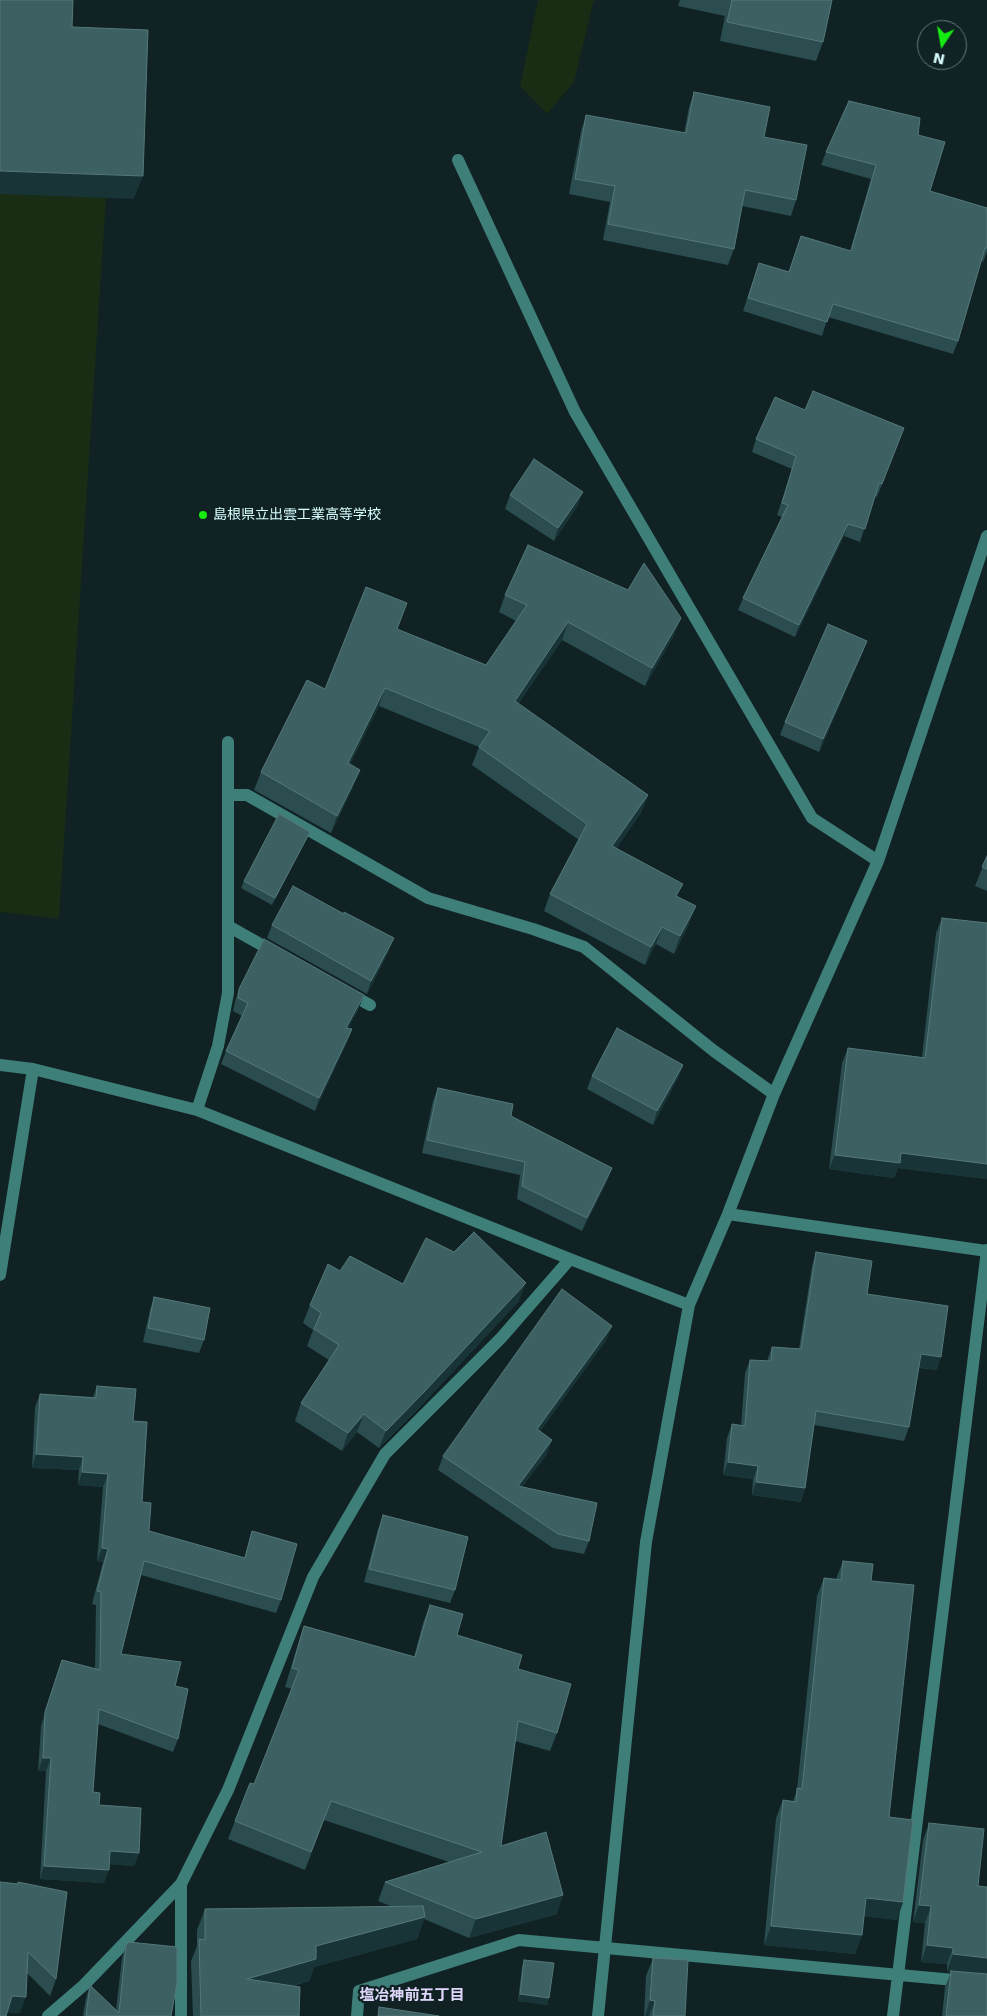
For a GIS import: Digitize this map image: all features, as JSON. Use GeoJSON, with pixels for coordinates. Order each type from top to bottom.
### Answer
{"type":"FeatureCollection","features":[{"type":"Feature","properties":{"kind":"street"},"geometry":{"type":"LineString","coordinates":[[458,160],[575,412],[812,818],[878,862]]}},
{"type":"Feature","properties":{"kind":"street"},"geometry":{"type":"LineString","coordinates":[[598,2016],[646,1542],[689,1305],[728,1214],[774,1094],[878,862],[987,536]]}},
{"type":"Feature","properties":{"kind":"street"},"geometry":{"type":"LineString","coordinates":[[197,1110],[218,1046],[228,992],[228,742]]}},
{"type":"Feature","properties":{"kind":"street"},"geometry":{"type":"LineString","coordinates":[[228,794],[248,795],[428,898],[533,929],[584,947],[714,1052],[774,1094]]}},
{"type":"Feature","properties":{"kind":"street"},"geometry":{"type":"LineString","coordinates":[[228,926],[286,958]]}},
{"type":"Feature","properties":{"kind":"street"},"geometry":{"type":"LineString","coordinates":[[337,986],[370,1005]]}},
{"type":"Feature","properties":{"kind":"street"},"geometry":{"type":"LineString","coordinates":[[0,1065],[34,1069],[197,1110],[689,1305]]}},
{"type":"Feature","properties":{"kind":"street"},"geometry":{"type":"LineString","coordinates":[[0,1275],[34,1069]]}},
{"type":"Feature","properties":{"kind":"street"},"geometry":{"type":"LineString","coordinates":[[728,1214],[987,1250],[893,2016]]}},
{"type":"Feature","properties":{"kind":"street"},"geometry":{"type":"LineString","coordinates":[[48,2016],[84,1985],[181,1884],[228,1790],[313,1577],[385,1454],[501,1338],[570,1259]]}},
{"type":"Feature","properties":{"kind":"street"},"geometry":{"type":"LineString","coordinates":[[181,1884],[182,2016]]}},
{"type":"Feature","properties":{"kind":"street"},"geometry":{"type":"LineString","coordinates":[[357,2016],[359,1991],[519,1940],[987,1983]]}},
{"type":"Feature","properties":{"kind":"green space"},"geometry":{"type":"Polygon","coordinates":[[[538,0],[594,0],[574,82],[547,114],[520,86],[538,0]]]}},
{"type":"Feature","properties":{"kind":"green space"},"geometry":{"type":"Polygon","coordinates":[[[0,178],[107,183],[59,919],[0,912],[0,178]]]}},
{"type":"Feature","properties":{"kind":"building"},"geometry":{"type":"Polygon","coordinates":[[[0,0],[73,0],[72,27],[148,30],[143,176],[0,171],[0,0]]]}},
{"type":"Feature","properties":{"kind":"building"},"geometry":{"type":"Polygon","coordinates":[[[732,0],[832,0],[823,42],[727,22],[732,0]]]}},
{"type":"Feature","properties":{"kind":"building"},"geometry":{"type":"Polygon","coordinates":[[[694,92],[770,107],[764,137],[807,145],[796,200],[745,190],[734,249],[608,224],[615,186],[575,179],[586,115],[686,133],[694,92]]]}},
{"type":"Feature","properties":{"kind":"building"},"geometry":{"type":"Polygon","coordinates":[[[849,101],[920,118],[918,135],[945,142],[930,191],[987,208],[987,248],[985,248],[958,341],[833,304],[827,322],[748,298],[759,263],[789,272],[801,236],[851,251],[876,165],[826,152],[849,101]]]}},
{"type":"Feature","properties":{"kind":"building"},"geometry":{"type":"Polygon","coordinates":[[[813,391],[904,428],[882,484],[879,483],[865,529],[848,524],[799,625],[743,598],[788,505],[782,503],[796,456],[756,439],[775,397],[805,410],[813,391]]]}},
{"type":"Feature","properties":{"kind":"building"},"geometry":{"type":"Polygon","coordinates":[[[534,459],[583,492],[558,528],[510,495],[534,459]]]}},
{"type":"Feature","properties":{"kind":"building"},"geometry":{"type":"Polygon","coordinates":[[[528,545],[628,590],[644,563],[681,618],[652,668],[568,622],[515,701],[648,795],[612,846],[683,884],[676,896],[696,906],[680,936],[662,927],[651,947],[550,894],[587,824],[479,747],[490,731],[385,688],[348,763],[360,770],[337,816],[261,772],[307,680],[325,689],[366,587],[407,603],[397,629],[486,665],[527,605],[505,595],[528,545]]]}},
{"type":"Feature","properties":{"kind":"building"},"geometry":{"type":"Polygon","coordinates":[[[828,624],[867,641],[823,739],[785,722],[828,624]]]}},
{"type":"Feature","properties":{"kind":"building"},"geometry":{"type":"Polygon","coordinates":[[[279,814],[310,832],[275,898],[244,881],[279,814]]]}},
{"type":"Feature","properties":{"kind":"building"},"geometry":{"type":"Polygon","coordinates":[[[987,856],[987,869],[982,867],[987,856]]]}},
{"type":"Feature","properties":{"kind":"building"},"geometry":{"type":"Polygon","coordinates":[[[293,886],[344,914],[344,912],[394,938],[371,981],[272,925],[293,886]]]}},
{"type":"Feature","properties":{"kind":"building"},"geometry":{"type":"Polygon","coordinates":[[[942,918],[987,923],[987,1164],[901,1153],[900,1163],[835,1155],[848,1048],[925,1058],[942,918]]]}},
{"type":"Feature","properties":{"kind":"building"},"geometry":{"type":"Polygon","coordinates":[[[264,939],[364,995],[346,1028],[352,1029],[319,1098],[226,1051],[248,1003],[238,998],[239,989],[264,939]]]}},
{"type":"Feature","properties":{"kind":"building"},"geometry":{"type":"Polygon","coordinates":[[[617,1028],[683,1065],[657,1111],[592,1076],[617,1028]]]}},
{"type":"Feature","properties":{"kind":"building"},"geometry":{"type":"Polygon","coordinates":[[[438,1088],[513,1104],[511,1116],[612,1168],[587,1218],[522,1186],[525,1162],[427,1140],[438,1088]]]}},
{"type":"Feature","properties":{"kind":"building"},"geometry":{"type":"Polygon","coordinates":[[[474,1232],[526,1283],[386,1431],[364,1414],[348,1433],[301,1403],[339,1345],[314,1329],[321,1313],[310,1305],[328,1264],[340,1271],[350,1256],[403,1284],[426,1238],[454,1252],[474,1232]]]}},
{"type":"Feature","properties":{"kind":"building"},"geometry":{"type":"Polygon","coordinates":[[[816,1252],[872,1261],[867,1294],[948,1306],[941,1357],[921,1354],[909,1427],[816,1411],[805,1488],[756,1482],[758,1466],[728,1462],[732,1424],[745,1426],[750,1360],[771,1361],[772,1347],[801,1349],[816,1252]]]}},
{"type":"Feature","properties":{"kind":"building"},"geometry":{"type":"Polygon","coordinates":[[[562,1289],[612,1326],[537,1429],[552,1440],[518,1486],[597,1503],[589,1541],[558,1534],[443,1456],[562,1289]]]}},
{"type":"Feature","properties":{"kind":"building"},"geometry":{"type":"Polygon","coordinates":[[[154,1297],[210,1308],[204,1340],[148,1328],[154,1297]]]}},
{"type":"Feature","properties":{"kind":"building"},"geometry":{"type":"Polygon","coordinates":[[[97,1386],[136,1389],[133,1421],[147,1422],[142,1502],[151,1503],[149,1531],[245,1558],[252,1531],[297,1544],[281,1600],[144,1561],[121,1654],[181,1662],[175,1686],[188,1689],[178,1739],[99,1709],[93,1792],[100,1793],[99,1805],[141,1808],[139,1853],[110,1851],[109,1870],[44,1866],[51,1758],[43,1758],[45,1712],[62,1660],[100,1670],[101,1592],[97,1591],[108,1549],[102,1548],[108,1474],[82,1472],[83,1457],[36,1454],[40,1394],[96,1398],[97,1386]]]}},
{"type":"Feature","properties":{"kind":"building"},"geometry":{"type":"Polygon","coordinates":[[[383,1515],[468,1537],[455,1590],[369,1569],[383,1515]]]}},
{"type":"Feature","properties":{"kind":"building"},"geometry":{"type":"Polygon","coordinates":[[[843,1561],[873,1564],[871,1581],[914,1585],[889,1817],[913,1820],[903,1902],[866,1898],[862,1935],[771,1926],[783,1800],[796,1802],[797,1788],[802,1789],[824,1578],[841,1580],[843,1561]]]}},
{"type":"Feature","properties":{"kind":"building"},"geometry":{"type":"Polygon","coordinates":[[[430,1605],[463,1614],[457,1635],[522,1655],[518,1669],[571,1684],[557,1733],[518,1721],[501,1846],[546,1832],[563,1895],[476,1919],[385,1882],[482,1852],[331,1801],[311,1852],[235,1821],[250,1783],[254,1784],[299,1670],[292,1668],[304,1626],[415,1657],[430,1605]]]}},
{"type":"Feature","properties":{"kind":"building"},"geometry":{"type":"Polygon","coordinates":[[[929,1823],[984,1829],[978,1886],[987,1887],[987,1958],[953,1954],[953,1948],[927,1945],[931,1906],[919,1905],[929,1823]]]}},
{"type":"Feature","properties":{"kind":"building"},"geometry":{"type":"Polygon","coordinates":[[[0,1882],[18,1884],[18,1882],[67,1892],[56,1979],[28,1952],[26,1997],[12,1996],[6,2016],[0,2016],[0,1882]]]}},
{"type":"Feature","properties":{"kind":"building"},"geometry":{"type":"Polygon","coordinates":[[[423,1906],[425,1917],[316,1946],[316,1959],[247,1979],[300,1987],[299,2016],[201,2016],[199,1939],[205,1940],[205,1909],[423,1906]]]}},
{"type":"Feature","properties":{"kind":"building"},"geometry":{"type":"Polygon","coordinates":[[[129,1942],[177,1947],[177,1983],[171,2016],[86,2016],[90,1985],[119,2013],[126,1945],[129,1942]]]}},
{"type":"Feature","properties":{"kind":"building"},"geometry":{"type":"Polygon","coordinates":[[[653,1958],[688,1960],[685,2016],[653,2016],[655,2001],[650,2000],[653,1958]]]}},
{"type":"Feature","properties":{"kind":"building"},"geometry":{"type":"Polygon","coordinates":[[[524,1960],[554,1963],[549,1998],[520,1994],[524,1960]]]}},
{"type":"Feature","properties":{"kind":"building"},"geometry":{"type":"Polygon","coordinates":[[[951,1971],[987,1974],[987,2016],[946,2016],[951,1971]]]}},
{"type":"Feature","properties":{"kind":"building"},"geometry":{"type":"Polygon","coordinates":[[[379,2007],[439,2016],[378,2016],[379,2007]]]}},
{"type":"Feature","properties":{"kind":"place","name":"島根県立出雲工業高等学校"},"geometry":{"type":"Point","coordinates":[203,515]}},
{"type":"Feature","properties":{"kind":"district","name":"塩冶神前五丁目"},"geometry":{"type":"Point","coordinates":[412,1996]}}]}
